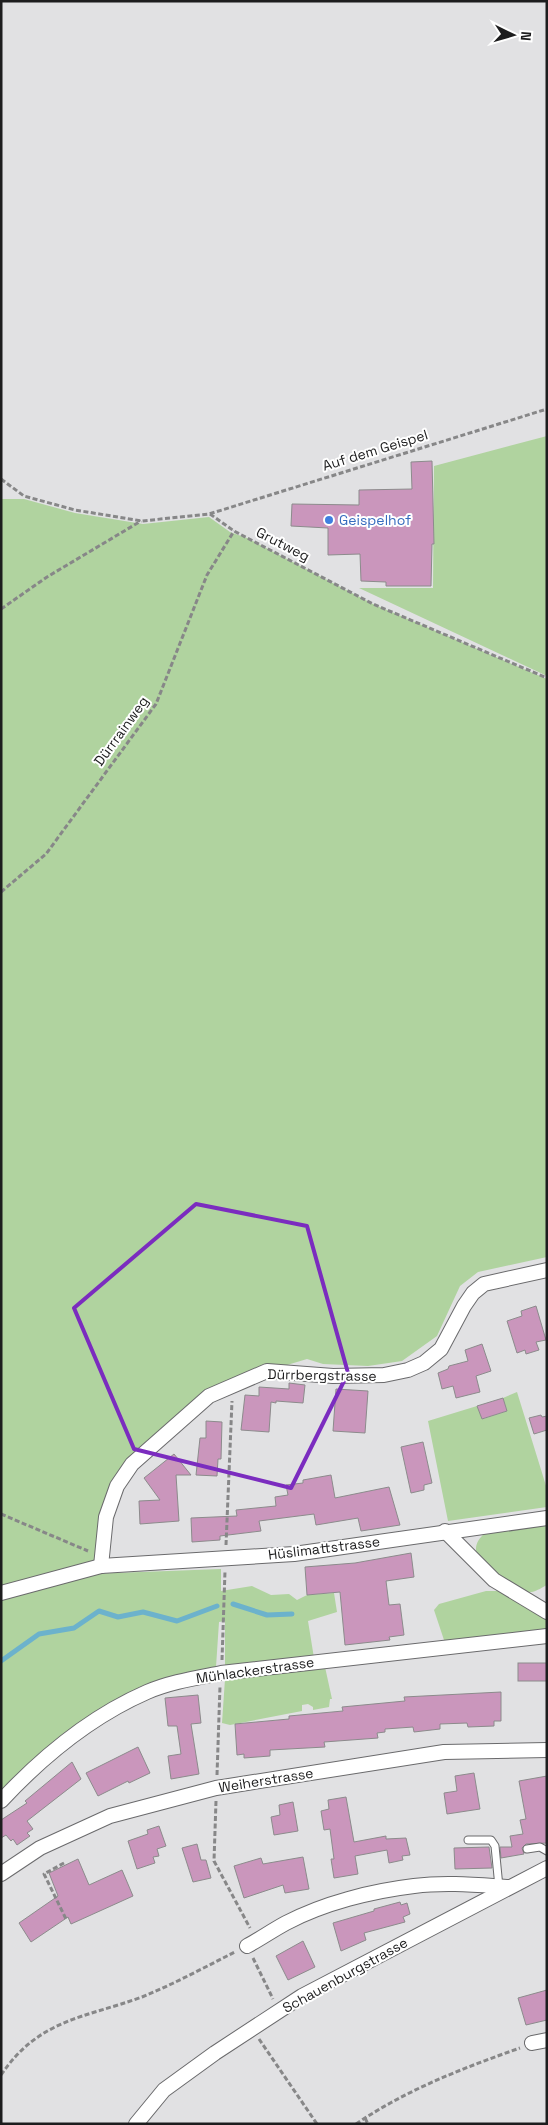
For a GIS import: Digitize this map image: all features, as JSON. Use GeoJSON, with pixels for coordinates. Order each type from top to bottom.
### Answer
{"type":"FeatureCollection","features":[{"type":"Feature","properties":{"kind":"street","name":"Dürrbergstrasse"},"geometry":{"type":"LineString","coordinates":[[101,1561],[106,1517],[117,1486],[132,1464],[209,1396],[267,1371],[333,1376],[384,1376],[408,1370],[424,1363],[441,1349],[464,1306],[473,1293],[484,1284],[545,1274]]}},
{"type":"Feature","properties":{"kind":"street","name":"Hüslimattstrasse"},"geometry":{"type":"LineString","coordinates":[[1,1593],[101,1561],[226,1558],[294,1554],[547,1518]]}},
{"type":"Feature","properties":{"kind":"street"},"geometry":{"type":"LineString","coordinates":[[445,1532],[494,1580],[547,1612]]}},
{"type":"Feature","properties":{"kind":"street","name":"Mühlackerstrasse"},"geometry":{"type":"LineString","coordinates":[[1,1801],[26,1774],[60,1746],[109,1712],[148,1692],[184,1680],[221,1673],[547,1636]]}},
{"type":"Feature","properties":{"kind":"street","name":"Weiherstrasse"},"geometry":{"type":"LineString","coordinates":[[1,1874],[40,1848],[110,1816],[216,1788],[444,1752],[547,1750]]}},
{"type":"Feature","properties":{"kind":"street","name":"Schauenburgstrasse"},"geometry":{"type":"LineString","coordinates":[[136,2124],[164,2090],[279,2010],[505,1887],[547,1868]]}},
{"type":"Feature","properties":{"kind":"street"},"geometry":{"type":"LineString","coordinates":[[252,1943],[287,1922],[332,1904],[370,1894],[414,1886],[460,1884],[505,1887]]}},
{"type":"Feature","properties":{"kind":"street"},"geometry":{"type":"LineString","coordinates":[[532,2043],[547,2040]]}},
{"type":"Feature","properties":{"kind":"lane"},"geometry":{"type":"LineString","coordinates":[[468,1840],[491,1840],[495,1846],[505,1887]]}},
{"type":"Feature","properties":{"kind":"lane"},"geometry":{"type":"LineString","coordinates":[[527,1849],[540,1847],[547,1851]]}},
{"type":"Feature","properties":{"kind":"path","name":"Auf dem Geispel"},"geometry":{"type":"LineString","coordinates":[[209,514],[547,409]]}},
{"type":"Feature","properties":{"kind":"path"},"geometry":{"type":"LineString","coordinates":[[1,479],[24,496],[44,503],[142,521],[209,514]]}},
{"type":"Feature","properties":{"kind":"path","name":"Grutweg"},"geometry":{"type":"LineString","coordinates":[[209,514],[234,531],[373,604],[547,678]]}},
{"type":"Feature","properties":{"kind":"path"},"geometry":{"type":"LineString","coordinates":[[1,609],[47,577],[142,521]]}},
{"type":"Feature","properties":{"kind":"path","name":"Dürrrainweg"},"geometry":{"type":"LineString","coordinates":[[1,892],[46,854],[156,704],[207,575],[234,531]]}},
{"type":"Feature","properties":{"kind":"path"},"geometry":{"type":"LineString","coordinates":[[226,1558],[233,1386]]}},
{"type":"Feature","properties":{"kind":"path"},"geometry":{"type":"LineString","coordinates":[[1,1514],[101,1561]]}},
{"type":"Feature","properties":{"kind":"path"},"geometry":{"type":"LineString","coordinates":[[216,1788],[214,1861],[252,1943],[279,2010]]}},
{"type":"Feature","properties":{"kind":"path"},"geometry":{"type":"LineString","coordinates":[[64,1863],[44,1874],[66,1919]]}},
{"type":"Feature","properties":{"kind":"path"},"geometry":{"type":"LineString","coordinates":[[1,2075],[10,2062],[46,2030],[72,2019],[142,1996],[252,1943]]}},
{"type":"Feature","properties":{"kind":"path"},"geometry":{"type":"LineString","coordinates":[[267,2019],[271,2030],[258,2038],[317,2124]]}},
{"type":"Feature","properties":{"kind":"path"},"geometry":{"type":"LineString","coordinates":[[356,2124],[382,2106],[452,2072],[532,2043]]}},
{"type":"Feature","properties":{"kind":"path"},"geometry":{"type":"LineString","coordinates":[[365,2118],[368,2124]]}},
{"type":"Feature","properties":{"kind":"highlighted area"},"geometry":{"type":"Polygon","coordinates":[[[196,1204],[307,1226],[348,1373],[291,1488],[134,1449],[74,1308],[196,1204]]]}},
{"type":"Feature","properties":{"kind":"green space"},"geometry":{"type":"Polygon","coordinates":[[[547,436],[547,676],[359,588],[433,588],[434,466],[547,436]]]}},
{"type":"Feature","properties":{"kind":"green space"},"geometry":{"type":"Polygon","coordinates":[[[1,499],[24,499],[75,513],[143,524],[209,517],[230,532],[247,538],[373,604],[547,679],[547,1257],[478,1272],[460,1286],[437,1336],[402,1361],[368,1366],[323,1364],[307,1359],[267,1371],[209,1396],[117,1486],[101,1566],[1,1593],[1,499]]]}},
{"type":"Feature","properties":{"kind":"green space"},"geometry":{"type":"Polygon","coordinates":[[[517,1392],[547,1489],[547,1507],[448,1521],[428,1421],[477,1406],[483,1419],[507,1411],[503,1398],[517,1392]]]}},
{"type":"Feature","properties":{"kind":"green space"},"geometry":{"type":"Polygon","coordinates":[[[547,1524],[547,1585],[538,1590],[526,1592],[511,1585],[481,1562],[478,1557],[477,1544],[485,1533],[547,1524]]]}},
{"type":"Feature","properties":{"kind":"green space"},"geometry":{"type":"Polygon","coordinates":[[[221,1569],[221,1591],[252,1586],[271,1595],[289,1594],[297,1600],[307,1595],[334,1593],[337,1612],[308,1621],[314,1658],[225,1668],[225,1621],[219,1622],[216,1667],[154,1683],[104,1707],[57,1742],[1,1794],[1,1597],[88,1574],[221,1569]]]}},
{"type":"Feature","properties":{"kind":"green space"},"geometry":{"type":"Polygon","coordinates":[[[486,1591],[501,1591],[547,1620],[547,1632],[445,1643],[434,1610],[439,1604],[486,1591]]]}},
{"type":"Feature","properties":{"kind":"green space"},"geometry":{"type":"Polygon","coordinates":[[[325,1667],[332,1699],[330,1699],[329,1707],[313,1710],[313,1707],[308,1704],[302,1705],[302,1711],[230,1725],[222,1723],[225,1679],[325,1667]]]}},
{"type":"Feature","properties":{"kind":"building"},"geometry":{"type":"Polygon","coordinates":[[[432,461],[434,544],[432,544],[431,586],[386,586],[386,582],[361,581],[360,554],[328,555],[328,528],[291,526],[292,504],[359,505],[359,490],[412,489],[411,462],[432,461]]]}},
{"type":"Feature","properties":{"kind":"building"},"geometry":{"type":"Polygon","coordinates":[[[536,1306],[546,1340],[536,1342],[539,1350],[526,1354],[525,1350],[517,1353],[507,1321],[522,1316],[521,1311],[536,1306]]]}},
{"type":"Feature","properties":{"kind":"building"},"geometry":{"type":"Polygon","coordinates":[[[482,1344],[491,1371],[476,1376],[480,1392],[456,1398],[453,1386],[442,1389],[438,1373],[448,1369],[449,1366],[468,1361],[465,1350],[482,1344]]]}},
{"type":"Feature","properties":{"kind":"building"},"geometry":{"type":"Polygon","coordinates":[[[289,1383],[305,1385],[303,1403],[271,1402],[269,1432],[241,1430],[245,1395],[259,1396],[259,1387],[289,1389],[289,1383]]]}},
{"type":"Feature","properties":{"kind":"building"},"geometry":{"type":"Polygon","coordinates":[[[336,1389],[368,1391],[365,1433],[333,1431],[336,1389]]]}},
{"type":"Feature","properties":{"kind":"building"},"geometry":{"type":"Polygon","coordinates":[[[503,1398],[507,1411],[482,1419],[477,1406],[503,1398]]]}},
{"type":"Feature","properties":{"kind":"building"},"geometry":{"type":"Polygon","coordinates":[[[541,1415],[542,1417],[547,1416],[547,1430],[534,1434],[529,1418],[541,1415]]]}},
{"type":"Feature","properties":{"kind":"building"},"geometry":{"type":"Polygon","coordinates":[[[206,1421],[222,1422],[221,1459],[218,1459],[217,1476],[196,1475],[200,1438],[206,1438],[206,1421]]]}},
{"type":"Feature","properties":{"kind":"building"},"geometry":{"type":"Polygon","coordinates":[[[423,1442],[432,1483],[424,1485],[424,1490],[411,1493],[401,1447],[423,1442]]]}},
{"type":"Feature","properties":{"kind":"building"},"geometry":{"type":"Polygon","coordinates":[[[174,1454],[191,1475],[176,1475],[179,1521],[140,1524],[139,1501],[160,1500],[144,1478],[174,1454]]]}},
{"type":"Feature","properties":{"kind":"building"},"geometry":{"type":"Polygon","coordinates":[[[331,1475],[335,1498],[389,1487],[400,1525],[361,1531],[358,1518],[316,1525],[314,1514],[259,1521],[261,1531],[220,1536],[220,1540],[192,1542],[191,1518],[237,1516],[236,1510],[276,1506],[275,1497],[288,1495],[286,1485],[303,1483],[303,1480],[331,1475]]]}},
{"type":"Feature","properties":{"kind":"building"},"geometry":{"type":"Polygon","coordinates":[[[411,1553],[414,1577],[386,1581],[389,1605],[400,1604],[404,1635],[389,1637],[390,1640],[345,1645],[340,1592],[307,1595],[305,1567],[355,1563],[411,1553]]]}},
{"type":"Feature","properties":{"kind":"building"},"geometry":{"type":"Polygon","coordinates":[[[518,1663],[547,1663],[547,1681],[518,1681],[518,1663]]]}},
{"type":"Feature","properties":{"kind":"building"},"geometry":{"type":"Polygon","coordinates":[[[501,1692],[501,1721],[494,1721],[494,1726],[468,1727],[467,1723],[440,1724],[440,1729],[414,1732],[413,1727],[385,1729],[385,1732],[377,1733],[378,1738],[324,1742],[325,1747],[270,1750],[270,1756],[244,1758],[244,1754],[237,1755],[235,1724],[343,1711],[342,1707],[405,1701],[404,1697],[501,1692]]]}},
{"type":"Feature","properties":{"kind":"building"},"geometry":{"type":"Polygon","coordinates":[[[198,1695],[201,1723],[191,1724],[199,1774],[171,1779],[168,1756],[181,1754],[177,1726],[168,1726],[165,1698],[198,1695]]]}},
{"type":"Feature","properties":{"kind":"building"},"geometry":{"type":"Polygon","coordinates":[[[138,1747],[150,1773],[129,1783],[128,1781],[98,1796],[86,1773],[138,1747]]]}},
{"type":"Feature","properties":{"kind":"building"},"geometry":{"type":"Polygon","coordinates":[[[72,1762],[81,1779],[27,1821],[33,1829],[27,1833],[30,1836],[17,1845],[13,1839],[11,1841],[6,1835],[1,1838],[1,1820],[27,1803],[25,1801],[72,1762]]]}},
{"type":"Feature","properties":{"kind":"building"},"geometry":{"type":"Polygon","coordinates":[[[474,1773],[480,1809],[447,1814],[444,1793],[457,1791],[455,1776],[474,1773]]]}},
{"type":"Feature","properties":{"kind":"building"},"geometry":{"type":"Polygon","coordinates":[[[547,1776],[547,1843],[526,1844],[522,1848],[524,1854],[501,1858],[500,1847],[512,1847],[510,1836],[523,1834],[520,1820],[526,1819],[519,1781],[547,1776]]]}},
{"type":"Feature","properties":{"kind":"building"},"geometry":{"type":"Polygon","coordinates":[[[346,1797],[354,1842],[386,1836],[386,1839],[406,1838],[410,1855],[402,1856],[403,1860],[389,1863],[387,1850],[355,1856],[358,1874],[334,1878],[331,1859],[334,1859],[330,1829],[324,1830],[321,1811],[329,1809],[328,1800],[346,1797]]]}},
{"type":"Feature","properties":{"kind":"building"},"geometry":{"type":"Polygon","coordinates":[[[293,1802],[298,1831],[274,1835],[271,1817],[280,1815],[279,1805],[293,1802]]]}},
{"type":"Feature","properties":{"kind":"building"},"geometry":{"type":"Polygon","coordinates":[[[159,1826],[166,1846],[157,1849],[159,1856],[153,1857],[155,1863],[137,1869],[128,1841],[148,1834],[147,1830],[159,1826]]]}},
{"type":"Feature","properties":{"kind":"building"},"geometry":{"type":"Polygon","coordinates":[[[197,1844],[201,1860],[206,1860],[211,1878],[193,1882],[182,1848],[197,1844]]]}},
{"type":"Feature","properties":{"kind":"building"},"geometry":{"type":"Polygon","coordinates":[[[489,1847],[492,1868],[455,1869],[454,1848],[489,1847]]]}},
{"type":"Feature","properties":{"kind":"building"},"geometry":{"type":"Polygon","coordinates":[[[303,1857],[309,1889],[285,1893],[283,1885],[244,1898],[234,1866],[261,1858],[263,1864],[303,1857]]]}},
{"type":"Feature","properties":{"kind":"building"},"geometry":{"type":"Polygon","coordinates":[[[78,1859],[89,1885],[122,1870],[133,1896],[71,1924],[68,1917],[31,1942],[19,1923],[58,1896],[49,1873],[78,1859]]]}},
{"type":"Feature","properties":{"kind":"building"},"geometry":{"type":"Polygon","coordinates":[[[400,1902],[401,1905],[407,1903],[410,1914],[403,1917],[405,1922],[364,1933],[366,1940],[341,1951],[333,1923],[400,1902]]]}},
{"type":"Feature","properties":{"kind":"building"},"geometry":{"type":"Polygon","coordinates":[[[303,1941],[315,1967],[288,1980],[276,1956],[303,1941]]]}},
{"type":"Feature","properties":{"kind":"building"},"geometry":{"type":"Polygon","coordinates":[[[547,1990],[547,2020],[526,2025],[518,1998],[547,1990]]]}},
{"type":"Feature","properties":{"kind":"waterway"},"geometry":{"type":"LineString","coordinates":[[233,1604],[267,1615],[292,1614]]}},
{"type":"Feature","properties":{"kind":"waterway"},"geometry":{"type":"LineString","coordinates":[[1,1661],[39,1634],[74,1628],[99,1611],[118,1617],[143,1612],[177,1621],[217,1606]]}},
{"type":"Feature","properties":{"kind":"place","name":"Geispelhof"},"geometry":{"type":"Point","coordinates":[329,520]}}]}
